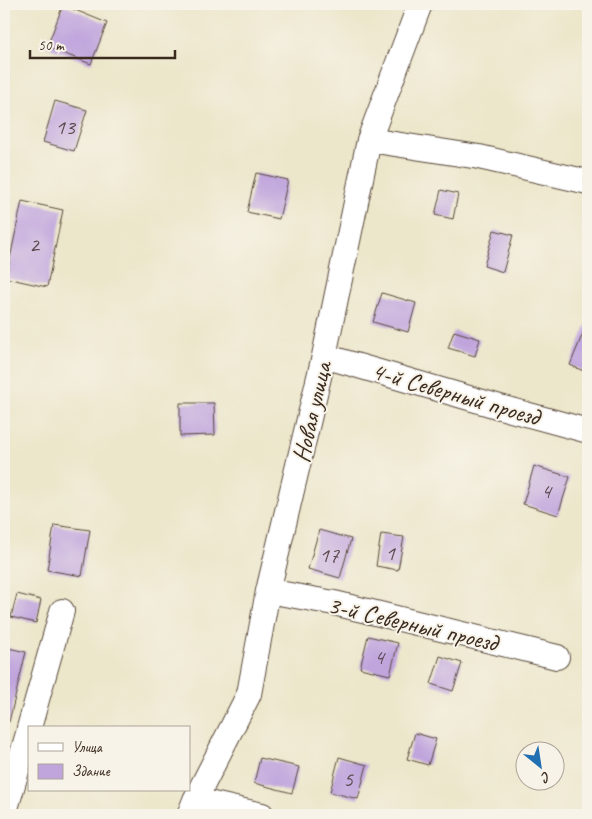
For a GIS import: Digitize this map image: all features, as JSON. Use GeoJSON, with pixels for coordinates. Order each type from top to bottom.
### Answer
{"type":"FeatureCollection","features":[{"type":"Feature","properties":{"kind":"street","name":"Новая улица"},"geometry":{"type":"LineString","coordinates":[[192,808],[249,694],[268,591],[324,356],[369,140],[420,4]]}},
{"type":"Feature","properties":{"kind":"street"},"geometry":{"type":"LineString","coordinates":[[369,140],[479,157],[588,182]]}},
{"type":"Feature","properties":{"kind":"street","name":"4-й Северный проезд"},"geometry":{"type":"LineString","coordinates":[[324,356],[588,431]]}},
{"type":"Feature","properties":{"kind":"street","name":"3-й Северный проезд"},"geometry":{"type":"LineString","coordinates":[[268,591],[334,603],[557,657]]}},
{"type":"Feature","properties":{"kind":"street"},"geometry":{"type":"LineString","coordinates":[[30,726],[62,611]]}},
{"type":"Feature","properties":{"kind":"street"},"geometry":{"type":"LineString","coordinates":[[4,815],[28,732]]}},
{"type":"Feature","properties":{"kind":"street"},"geometry":{"type":"LineString","coordinates":[[192,808],[262,815]]}},
{"type":"Feature","properties":{"kind":"building"},"geometry":{"type":"Polygon","coordinates":[[[63,5],[107,23],[91,64],[47,47],[63,5]]]}},
{"type":"Feature","properties":{"kind":"building"},"geometry":{"type":"Polygon","coordinates":[[[55,101],[87,110],[74,151],[43,142],[55,101]]]}},
{"type":"Feature","properties":{"kind":"building"},"geometry":{"type":"Polygon","coordinates":[[[256,173],[288,180],[279,219],[247,212],[256,173]]]}},
{"type":"Feature","properties":{"kind":"building"},"geometry":{"type":"Polygon","coordinates":[[[441,190],[458,194],[453,219],[435,215],[441,190]]]}},
{"type":"Feature","properties":{"kind":"building"},"geometry":{"type":"Polygon","coordinates":[[[22,201],[63,210],[47,287],[6,278],[22,201]]]}},
{"type":"Feature","properties":{"kind":"building"},"geometry":{"type":"Polygon","coordinates":[[[494,230],[513,235],[503,272],[484,266],[494,230]]]}},
{"type":"Feature","properties":{"kind":"building"},"geometry":{"type":"Polygon","coordinates":[[[382,293],[416,303],[408,332],[373,322],[382,293]]]}},
{"type":"Feature","properties":{"kind":"building"},"geometry":{"type":"Polygon","coordinates":[[[588,321],[588,373],[570,365],[588,321]]]}},
{"type":"Feature","properties":{"kind":"building"},"geometry":{"type":"Polygon","coordinates":[[[454,331],[480,339],[475,356],[448,348],[454,331]]]}},
{"type":"Feature","properties":{"kind":"building"},"geometry":{"type":"Polygon","coordinates":[[[180,403],[214,403],[215,435],[180,436],[180,403]]]}},
{"type":"Feature","properties":{"kind":"building"},"geometry":{"type":"Polygon","coordinates":[[[534,466],[570,477],[558,515],[523,504],[534,466]]]}},
{"type":"Feature","properties":{"kind":"building"},"geometry":{"type":"Polygon","coordinates":[[[54,525],[90,530],[82,576],[47,570],[54,525]]]}},
{"type":"Feature","properties":{"kind":"building"},"geometry":{"type":"Polygon","coordinates":[[[319,530],[351,539],[340,578],[308,569],[319,530]]]}},
{"type":"Feature","properties":{"kind":"building"},"geometry":{"type":"Polygon","coordinates":[[[381,534],[404,537],[398,570],[376,566],[381,534]]]}},
{"type":"Feature","properties":{"kind":"building"},"geometry":{"type":"Polygon","coordinates":[[[17,594],[41,600],[36,623],[11,617],[17,594]]]}},
{"type":"Feature","properties":{"kind":"building"},"geometry":{"type":"Polygon","coordinates":[[[368,636],[398,643],[390,675],[360,668],[368,636]]]}},
{"type":"Feature","properties":{"kind":"building"},"geometry":{"type":"Polygon","coordinates":[[[4,647],[26,652],[9,722],[4,721],[4,647]]]}},
{"type":"Feature","properties":{"kind":"building"},"geometry":{"type":"Polygon","coordinates":[[[440,656],[462,663],[453,691],[431,684],[440,656]]]}},
{"type":"Feature","properties":{"kind":"building"},"geometry":{"type":"Polygon","coordinates":[[[415,733],[436,739],[428,765],[407,759],[415,733]]]}},
{"type":"Feature","properties":{"kind":"building"},"geometry":{"type":"Polygon","coordinates":[[[339,757],[367,765],[358,799],[330,792],[339,757]]]}},
{"type":"Feature","properties":{"kind":"building"},"geometry":{"type":"Polygon","coordinates":[[[260,758],[299,767],[292,793],[254,783],[260,758]]]}}]}
